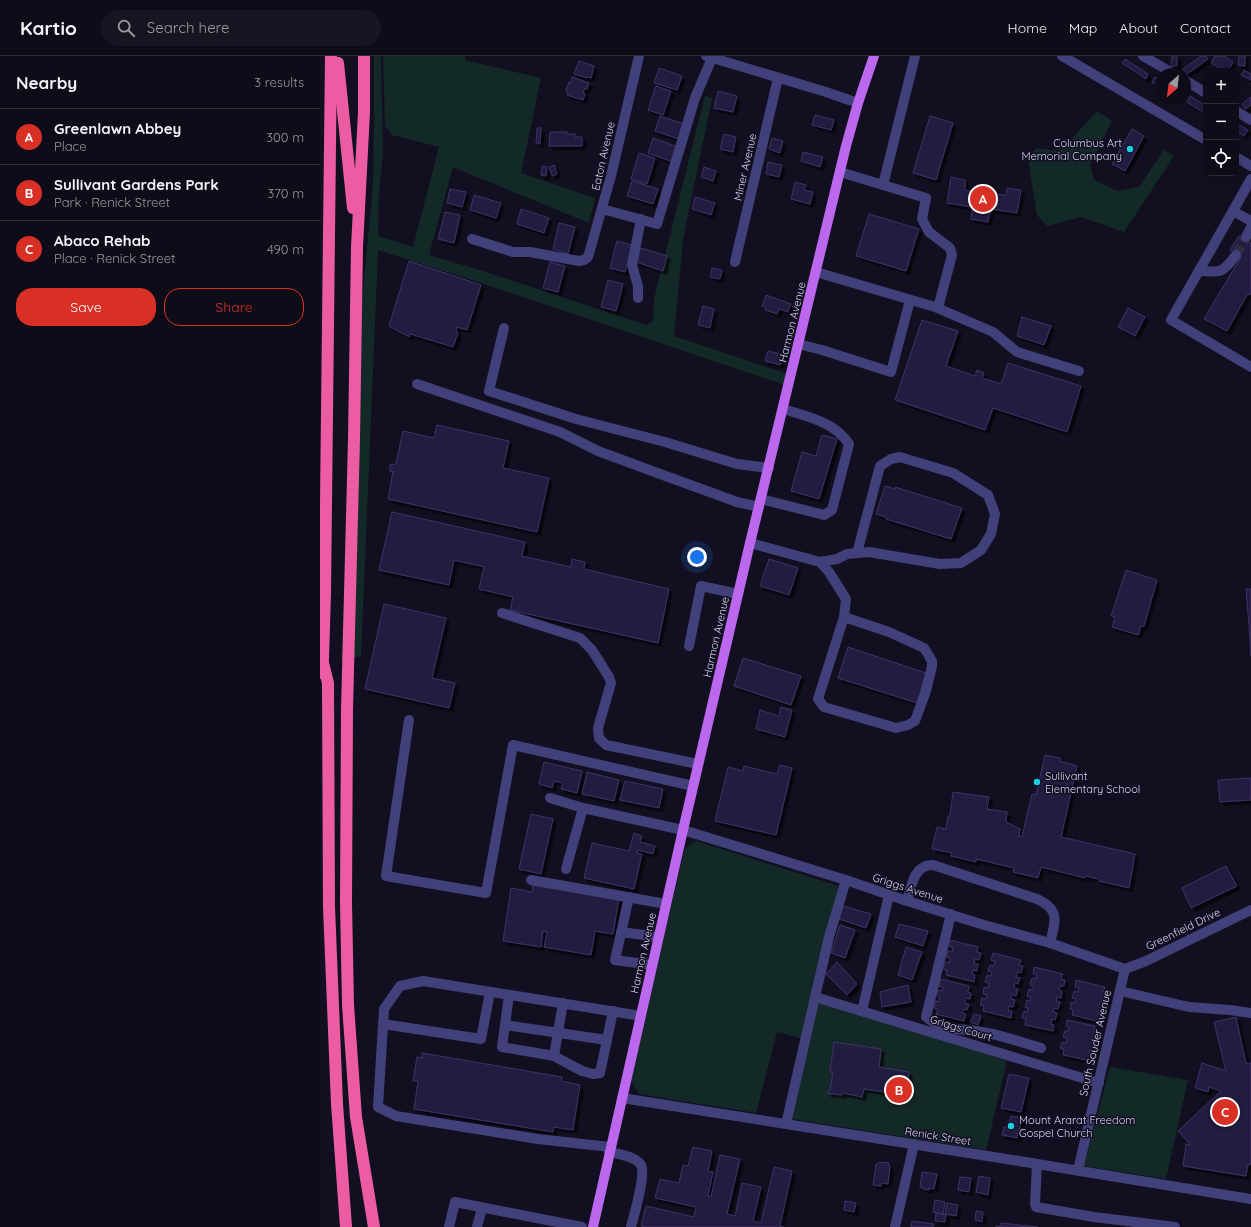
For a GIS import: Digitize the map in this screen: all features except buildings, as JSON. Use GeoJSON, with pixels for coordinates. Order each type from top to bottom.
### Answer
{"type":"FeatureCollection","features":[{"type":"Feature","properties":{"kind":"highway"},"geometry":{"type":"LineString","coordinates":[[320,674],[323,660],[325,593],[331,56]]}},
{"type":"Feature","properties":{"kind":"highway"},"geometry":{"type":"LineString","coordinates":[[337,56],[357,246]]}},
{"type":"Feature","properties":{"kind":"highway"},"geometry":{"type":"LineString","coordinates":[[364,56],[364,112],[357,246],[347,710],[346,903],[348,1006],[356,1117],[374,1227]]}},
{"type":"Feature","properties":{"kind":"highway"},"geometry":{"type":"LineString","coordinates":[[323,660],[328,682],[329,907],[337,1104],[346,1227]]}},
{"type":"Feature","properties":{"kind":"main road","name":"Harmon Avenue"},"geometry":{"type":"LineString","coordinates":[[592,1227],[750,543],[840,172],[858,104],[874,56]]}},
{"type":"Feature","properties":{"kind":"street","name":"Eaton Avenue"},"geometry":{"type":"LineString","coordinates":[[472,239],[513,252],[530,252],[584,260],[588,257],[602,209],[639,56]]}},
{"type":"Feature","properties":{"kind":"street"},"geometry":{"type":"LineString","coordinates":[[883,186],[915,56]]}},
{"type":"Feature","properties":{"kind":"street"},"geometry":{"type":"LineString","coordinates":[[1062,56],[1203,138]]}},
{"type":"Feature","properties":{"kind":"street"},"geometry":{"type":"LineString","coordinates":[[1143,56],[1164,68]]}},
{"type":"Feature","properties":{"kind":"street"},"geometry":{"type":"LineString","coordinates":[[602,209],[657,224],[709,57],[728,59],[778,78],[858,104]]}},
{"type":"Feature","properties":{"kind":"street","name":"Miner Avenue"},"geometry":{"type":"LineString","coordinates":[[735,262],[778,78]]}},
{"type":"Feature","properties":{"kind":"street"},"geometry":{"type":"LineString","coordinates":[[1191,84],[1203,91]]}},
{"type":"Feature","properties":{"kind":"street"},"geometry":{"type":"LineString","coordinates":[[1239,113],[1251,120]]}},
{"type":"Feature","properties":{"kind":"street"},"geometry":{"type":"LineString","coordinates":[[1239,159],[1251,166]]}},
{"type":"Feature","properties":{"kind":"street"},"geometry":{"type":"LineString","coordinates":[[840,172],[926,198],[922,219],[928,232],[950,248],[952,255],[938,308]]}},
{"type":"Feature","properties":{"kind":"street"},"geometry":{"type":"LineString","coordinates":[[1251,179],[1171,320],[1251,367]]}},
{"type":"Feature","properties":{"kind":"street"},"geometry":{"type":"LineString","coordinates":[[1233,211],[1251,221]]}},
{"type":"Feature","properties":{"kind":"street"},"geometry":{"type":"LineString","coordinates":[[638,298],[638,286],[632,265],[640,219]]}},
{"type":"Feature","properties":{"kind":"street"},"geometry":{"type":"LineString","coordinates":[[1246,237],[1251,227]]}},
{"type":"Feature","properties":{"kind":"street"},"geometry":{"type":"LineString","coordinates":[[1199,272],[1219,272],[1229,264],[1236,255]]}},
{"type":"Feature","properties":{"kind":"street"},"geometry":{"type":"LineString","coordinates":[[816,272],[938,308],[994,332],[1017,352],[1079,371]]}},
{"type":"Feature","properties":{"kind":"street"},"geometry":{"type":"LineString","coordinates":[[798,344],[891,372],[910,300]]}},
{"type":"Feature","properties":{"kind":"street"},"geometry":{"type":"LineString","coordinates":[[504,328],[489,390],[576,419],[665,442],[737,464],[769,468]]}},
{"type":"Feature","properties":{"kind":"street"},"geometry":{"type":"LineString","coordinates":[[417,384],[560,432],[598,451],[737,502],[760,503],[824,516],[832,510],[849,444],[840,433],[824,424],[804,415],[783,409]]}},
{"type":"Feature","properties":{"kind":"street"},"geometry":{"type":"LineString","coordinates":[[750,543],[820,562],[837,559],[847,554],[869,552],[940,564],[961,563],[981,550],[991,534],[995,514],[988,496],[953,473],[900,457],[891,459],[880,466],[857,553]]}},
{"type":"Feature","properties":{"kind":"street"},"geometry":{"type":"LineString","coordinates":[[820,562],[829,572],[846,599],[844,617],[818,699],[824,707],[896,728],[908,725],[915,721],[926,691],[932,666],[932,661],[924,648],[889,632],[844,617]]}},
{"type":"Feature","properties":{"kind":"street"},"geometry":{"type":"LineString","coordinates":[[689,646],[701,586],[738,594]]}},
{"type":"Feature","properties":{"kind":"street"},"geometry":{"type":"LineString","coordinates":[[502,613],[580,638],[592,650],[609,677],[611,683],[598,728],[599,738],[606,745],[698,764]]}},
{"type":"Feature","properties":{"kind":"street"},"geometry":{"type":"LineString","coordinates":[[409,720],[386,876],[486,893],[513,744],[693,786]]}},
{"type":"Feature","properties":{"kind":"street","name":"Griggs Avenue"},"geometry":{"type":"LineString","coordinates":[[550,798],[583,808],[683,830],[846,880],[908,901],[1050,943],[1125,969]]}},
{"type":"Feature","properties":{"kind":"street"},"geometry":{"type":"LineString","coordinates":[[566,869],[583,808]]}},
{"type":"Feature","properties":{"kind":"street"},"geometry":{"type":"LineString","coordinates":[[908,901],[912,883],[920,868],[926,864],[933,865],[1037,899],[1047,904],[1053,911],[1055,919],[1050,943]]}},
{"type":"Feature","properties":{"kind":"street"},"geometry":{"type":"LineString","coordinates":[[530,880],[666,904]]}},
{"type":"Feature","properties":{"kind":"street"},"geometry":{"type":"LineString","coordinates":[[786,1124],[829,937],[846,880]]}},
{"type":"Feature","properties":{"kind":"street"},"geometry":{"type":"LineString","coordinates":[[862,1011],[889,894]]}},
{"type":"Feature","properties":{"kind":"street"},"geometry":{"type":"LineString","coordinates":[[629,897],[615,960],[652,965]]}},
{"type":"Feature","properties":{"kind":"street","name":"Greenfield Drive"},"geometry":{"type":"LineString","coordinates":[[1125,969],[1146,961],[1251,910]]}},
{"type":"Feature","properties":{"kind":"street"},"geometry":{"type":"LineString","coordinates":[[951,914],[926,1017],[935,1024],[956,1029],[986,1032],[1042,1048]]}},
{"type":"Feature","properties":{"kind":"street"},"geometry":{"type":"LineString","coordinates":[[621,932],[658,937]]}},
{"type":"Feature","properties":{"kind":"street","name":"South Souder Avenue"},"geometry":{"type":"LineString","coordinates":[[1078,1170],[1125,969]]}},
{"type":"Feature","properties":{"kind":"street"},"geometry":{"type":"LineString","coordinates":[[631,1227],[641,1184],[642,1172],[641,1165],[634,1159],[610,1150],[396,1116],[378,1107],[384,1009],[400,986],[423,981],[641,1016]]}},
{"type":"Feature","properties":{"kind":"street"},"geometry":{"type":"LineString","coordinates":[[1120,991],[1184,1006],[1226,1009],[1251,1013]]}},
{"type":"Feature","properties":{"kind":"street"},"geometry":{"type":"LineString","coordinates":[[383,1024],[480,1039],[490,992]]}},
{"type":"Feature","properties":{"kind":"street"},"geometry":{"type":"LineString","coordinates":[[509,995],[502,1047],[554,1056],[582,1072],[593,1074],[600,1074],[613,1011]]}},
{"type":"Feature","properties":{"kind":"street","name":"Griggs Court"},"geometry":{"type":"LineString","coordinates":[[815,997],[1099,1083]]}},
{"type":"Feature","properties":{"kind":"street"},"geometry":{"type":"LineString","coordinates":[[554,1056],[562,1003]]}},
{"type":"Feature","properties":{"kind":"street"},"geometry":{"type":"LineString","coordinates":[[505,1025],[607,1040]]}},
{"type":"Feature","properties":{"kind":"street","name":"Renick Street"},"geometry":{"type":"LineString","coordinates":[[622,1098],[1078,1170],[1251,1199]]}},
{"type":"Feature","properties":{"kind":"street"},"geometry":{"type":"LineString","coordinates":[[895,1227],[914,1144]]}},
{"type":"Feature","properties":{"kind":"street"},"geometry":{"type":"LineString","coordinates":[[1038,1164],[1036,1207],[1175,1227]]}},
{"type":"Feature","properties":{"kind":"street"},"geometry":{"type":"LineString","coordinates":[[449,1227],[455,1202],[582,1227]]}},
{"type":"Feature","properties":{"kind":"street"},"geometry":{"type":"LineString","coordinates":[[477,1227],[482,1208]]}},
{"type":"Feature","properties":{"kind":"green space"},"geometry":{"type":"Polygon","coordinates":[[[374,56],[381,56],[383,154],[379,190],[378,236],[413,247],[439,147],[392,135],[385,126],[383,56],[465,56],[465,60],[541,78],[521,173],[595,198],[589,223],[453,167],[429,255],[486,272],[646,325],[653,321],[654,299],[705,96],[712,98],[683,240],[674,336],[787,374],[785,385],[378,250],[361,656],[341,661],[355,375],[373,185],[374,56]]]}},
{"type":"Feature","properties":{"kind":"green space"},"geometry":{"type":"Polygon","coordinates":[[[1097,111],[1112,121],[1090,165],[1094,180],[1117,191],[1139,187],[1164,150],[1174,156],[1124,232],[1081,217],[1047,226],[1037,215],[1028,159],[1036,148],[1061,151],[1097,111]]]}},
{"type":"Feature","properties":{"kind":"green space"},"geometry":{"type":"Polygon","coordinates":[[[696,841],[839,886],[812,985],[817,1000],[1007,1061],[986,1150],[792,1119],[808,1040],[777,1032],[756,1113],[639,1094],[630,1079],[685,848],[696,841]]]}},
{"type":"Feature","properties":{"kind":"green space"},"geometry":{"type":"Polygon","coordinates":[[[1110,1067],[1188,1080],[1166,1179],[1084,1166],[1110,1067]]]}},
{"type":"Feature","properties":{"kind":"tunnel"},"geometry":{"type":"LineString","coordinates":[[1236,255],[1246,237]]}},
{"type":"Feature","properties":{"kind":"place","name":"Columbus Art Memorial Company"},"geometry":{"type":"Point","coordinates":[1130,149]}},
{"type":"Feature","properties":{"kind":"place","name":"Greenlawn Abbey"},"geometry":{"type":"Point","coordinates":[983,199]}},
{"type":"Feature","properties":{"kind":"place","name":"Sullivant Elementary School"},"geometry":{"type":"Point","coordinates":[1037,782]}},
{"type":"Feature","properties":{"kind":"place","name":"Sullivant Gardens Park"},"geometry":{"type":"Point","coordinates":[899,1090]}},
{"type":"Feature","properties":{"kind":"place","name":"Abaco Rehab"},"geometry":{"type":"Point","coordinates":[1225,1112]}},
{"type":"Feature","properties":{"kind":"place","name":"Mount Ararat Freedom Gospel Church"},"geometry":{"type":"Point","coordinates":[1011,1126]}}]}
